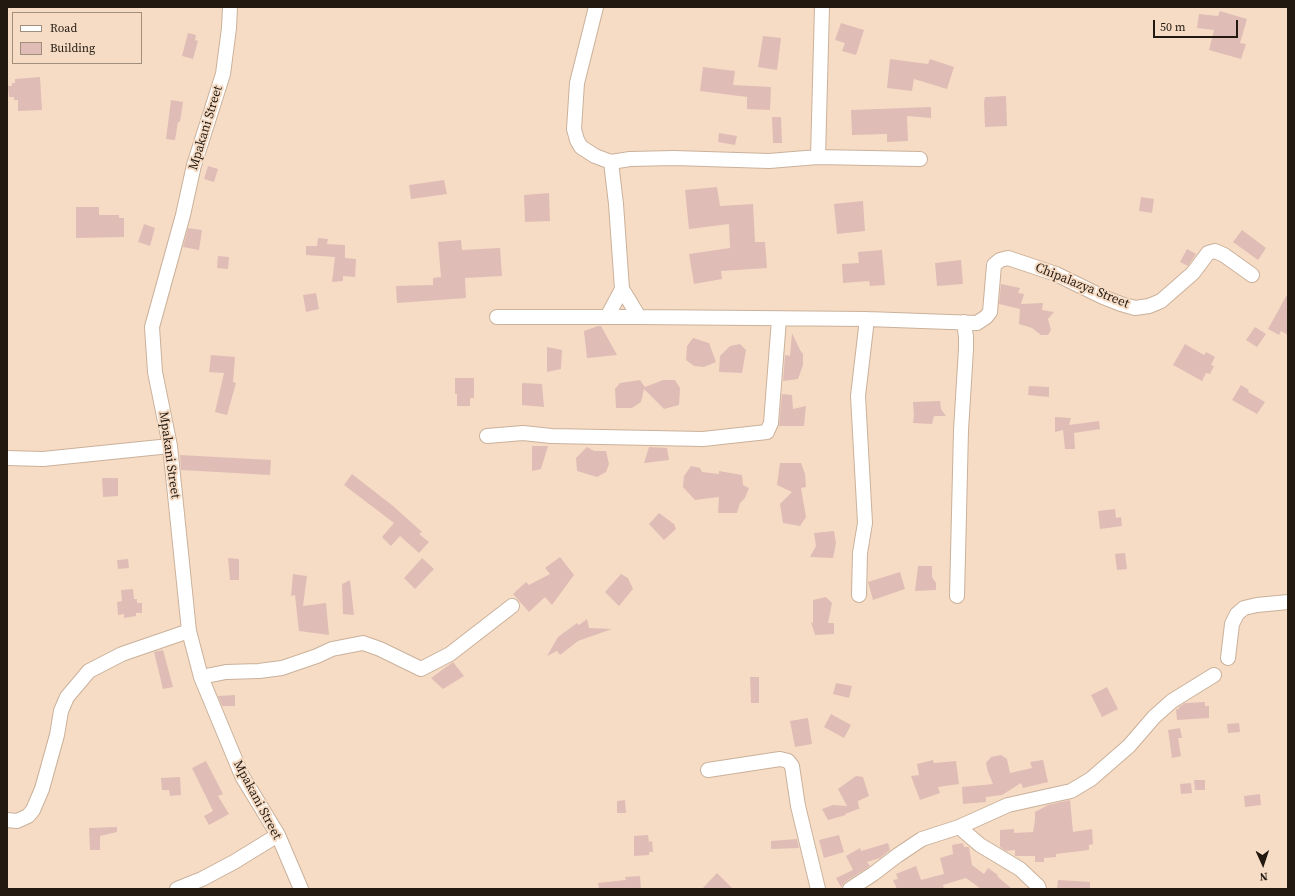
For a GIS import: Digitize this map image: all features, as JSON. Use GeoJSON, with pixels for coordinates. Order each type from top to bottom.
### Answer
{"type":"FeatureCollection","features":[{"type":"Feature","properties":{"kind":"street","name":"Mpakani Street"},"geometry":{"type":"LineString","coordinates":[[230,7],[223,74],[194,164],[183,215],[152,327],[155,372],[170,446],[189,631],[201,677],[242,776],[278,835],[301,889]]}},
{"type":"Feature","properties":{"kind":"street"},"geometry":{"type":"LineString","coordinates":[[596,7],[577,83],[574,129],[577,140],[581,146],[595,156],[611,162],[630,159],[674,158],[769,161],[818,157],[920,159]]}},
{"type":"Feature","properties":{"kind":"street"},"geometry":{"type":"LineString","coordinates":[[818,157],[822,7]]}},
{"type":"Feature","properties":{"kind":"street"},"geometry":{"type":"LineString","coordinates":[[611,162],[616,204],[622,288],[639,317]]}},
{"type":"Feature","properties":{"kind":"street","name":"Chipalazya Street"},"geometry":{"type":"LineString","coordinates":[[964,322],[977,323],[986,317],[990,312],[994,265],[1000,260],[1008,258],[1056,274],[1103,297],[1135,308],[1149,306],[1161,301],[1193,273],[1208,253],[1215,251],[1224,254],[1252,275]]}},
{"type":"Feature","properties":{"kind":"street"},"geometry":{"type":"LineString","coordinates":[[607,317],[622,288]]}},
{"type":"Feature","properties":{"kind":"street"},"geometry":{"type":"LineString","coordinates":[[497,317],[639,317],[964,322],[966,349],[961,430],[957,596]]}},
{"type":"Feature","properties":{"kind":"street"},"geometry":{"type":"LineString","coordinates":[[487,436],[523,433],[552,436],[703,439],[767,432],[771,423],[779,319]]}},
{"type":"Feature","properties":{"kind":"street"},"geometry":{"type":"LineString","coordinates":[[859,595],[860,553],[864,523],[858,396],[867,320]]}},
{"type":"Feature","properties":{"kind":"street"},"geometry":{"type":"LineString","coordinates":[[7,458],[43,459],[170,446]]}},
{"type":"Feature","properties":{"kind":"street"},"geometry":{"type":"LineString","coordinates":[[1228,658],[1232,624],[1237,614],[1244,608],[1257,605],[1288,602]]}},
{"type":"Feature","properties":{"kind":"street"},"geometry":{"type":"LineString","coordinates":[[201,677],[226,672],[259,671],[282,668],[317,656],[332,649],[364,642],[421,669],[450,654],[512,606]]}},
{"type":"Feature","properties":{"kind":"street"},"geometry":{"type":"LineString","coordinates":[[7,820],[17,820],[28,816],[33,810],[42,789],[57,735],[61,711],[67,697],[89,671],[122,654],[189,631]]}},
{"type":"Feature","properties":{"kind":"street"},"geometry":{"type":"LineString","coordinates":[[850,889],[922,840],[959,827],[1008,805],[1071,792],[1091,779],[1129,746],[1154,717],[1172,702],[1214,675]]}},
{"type":"Feature","properties":{"kind":"street"},"geometry":{"type":"LineString","coordinates":[[708,770],[780,759],[788,761],[792,766],[798,806],[818,889]]}},
{"type":"Feature","properties":{"kind":"street"},"geometry":{"type":"LineString","coordinates":[[959,827],[980,845],[1020,868],[1038,886],[1039,889]]}},
{"type":"Feature","properties":{"kind":"street"},"geometry":{"type":"LineString","coordinates":[[176,889],[208,876],[278,835]]}},
{"type":"Feature","properties":{"kind":"building"},"geometry":{"type":"Polygon","coordinates":[[[1220,11],[1247,19],[1240,43],[1246,44],[1241,59],[1209,50],[1214,30],[1197,28],[1199,14],[1218,16],[1220,11]]]}},
{"type":"Feature","properties":{"kind":"building"},"geometry":{"type":"Polygon","coordinates":[[[841,23],[864,30],[856,55],[842,51],[845,43],[835,40],[841,23]]]}},
{"type":"Feature","properties":{"kind":"building"},"geometry":{"type":"Polygon","coordinates":[[[188,33],[196,35],[195,40],[198,41],[193,59],[182,56],[188,33]]]}},
{"type":"Feature","properties":{"kind":"building"},"geometry":{"type":"Polygon","coordinates":[[[763,36],[781,38],[777,70],[758,67],[763,36]]]}},
{"type":"Feature","properties":{"kind":"building"},"geometry":{"type":"Polygon","coordinates":[[[890,59],[928,64],[930,59],[954,67],[947,89],[914,79],[912,91],[887,88],[890,59]]]}},
{"type":"Feature","properties":{"kind":"building"},"geometry":{"type":"Polygon","coordinates":[[[703,67],[735,71],[733,85],[771,87],[770,110],[747,109],[747,97],[700,91],[703,67]]]}},
{"type":"Feature","properties":{"kind":"building"},"geometry":{"type":"Polygon","coordinates":[[[40,77],[42,110],[18,111],[18,100],[14,100],[14,97],[9,97],[8,86],[12,86],[12,83],[15,83],[15,79],[40,77]]]}},
{"type":"Feature","properties":{"kind":"building"},"geometry":{"type":"Polygon","coordinates":[[[1006,96],[1007,126],[985,127],[985,97],[1006,96]]]}},
{"type":"Feature","properties":{"kind":"building"},"geometry":{"type":"Polygon","coordinates":[[[171,100],[183,102],[175,140],[166,139],[171,100]]]}},
{"type":"Feature","properties":{"kind":"building"},"geometry":{"type":"Polygon","coordinates":[[[931,107],[931,118],[907,116],[908,141],[887,142],[887,134],[852,135],[851,110],[931,107]]]}},
{"type":"Feature","properties":{"kind":"building"},"geometry":{"type":"Polygon","coordinates":[[[772,117],[781,117],[782,143],[773,143],[772,117]]]}},
{"type":"Feature","properties":{"kind":"building"},"geometry":{"type":"Polygon","coordinates":[[[719,133],[737,136],[735,145],[718,142],[719,133]]]}},
{"type":"Feature","properties":{"kind":"building"},"geometry":{"type":"Polygon","coordinates":[[[208,166],[218,169],[214,182],[204,179],[208,166]]]}},
{"type":"Feature","properties":{"kind":"building"},"geometry":{"type":"Polygon","coordinates":[[[444,180],[447,194],[411,199],[409,185],[444,180]]]}},
{"type":"Feature","properties":{"kind":"building"},"geometry":{"type":"Polygon","coordinates":[[[717,187],[720,206],[753,204],[755,242],[765,242],[767,268],[721,271],[722,279],[694,284],[689,254],[730,248],[729,224],[689,229],[685,190],[717,187]]]}},
{"type":"Feature","properties":{"kind":"building"},"geometry":{"type":"Polygon","coordinates":[[[549,193],[550,221],[525,222],[524,195],[549,193]]]}},
{"type":"Feature","properties":{"kind":"building"},"geometry":{"type":"Polygon","coordinates":[[[1141,197],[1154,199],[1152,213],[1139,211],[1141,197]]]}},
{"type":"Feature","properties":{"kind":"building"},"geometry":{"type":"Polygon","coordinates":[[[863,201],[865,231],[837,234],[834,204],[863,201]]]}},
{"type":"Feature","properties":{"kind":"building"},"geometry":{"type":"Polygon","coordinates":[[[76,207],[99,207],[99,215],[119,215],[119,218],[124,218],[124,237],[76,238],[76,207]]]}},
{"type":"Feature","properties":{"kind":"building"},"geometry":{"type":"Polygon","coordinates":[[[144,224],[155,228],[150,246],[138,242],[144,224]]]}},
{"type":"Feature","properties":{"kind":"building"},"geometry":{"type":"Polygon","coordinates":[[[188,228],[202,230],[199,250],[183,247],[188,228]]]}},
{"type":"Feature","properties":{"kind":"building"},"geometry":{"type":"Polygon","coordinates":[[[1242,230],[1266,248],[1258,260],[1233,242],[1242,230]]]}},
{"type":"Feature","properties":{"kind":"building"},"geometry":{"type":"Polygon","coordinates":[[[318,238],[328,239],[327,244],[345,245],[345,258],[356,259],[355,277],[343,276],[343,281],[332,282],[335,257],[306,255],[306,246],[317,246],[318,238]]]}},
{"type":"Feature","properties":{"kind":"building"},"geometry":{"type":"Polygon","coordinates":[[[461,240],[462,250],[500,248],[502,276],[465,278],[466,298],[397,303],[396,286],[433,285],[433,278],[441,277],[438,242],[461,240]]]}},
{"type":"Feature","properties":{"kind":"building"},"geometry":{"type":"Polygon","coordinates":[[[1187,249],[1196,254],[1188,266],[1180,262],[1187,249]]]}},
{"type":"Feature","properties":{"kind":"building"},"geometry":{"type":"Polygon","coordinates":[[[882,250],[885,285],[870,286],[869,281],[843,283],[842,264],[859,263],[858,252],[882,250]]]}},
{"type":"Feature","properties":{"kind":"building"},"geometry":{"type":"Polygon","coordinates":[[[218,256],[229,257],[228,269],[217,268],[218,256]]]}},
{"type":"Feature","properties":{"kind":"building"},"geometry":{"type":"Polygon","coordinates":[[[961,260],[963,284],[937,286],[935,263],[961,260]]]}},
{"type":"Feature","properties":{"kind":"building"},"geometry":{"type":"Polygon","coordinates":[[[1001,284],[1020,288],[1018,293],[1024,294],[1021,304],[1043,303],[1042,310],[1054,312],[1048,319],[1051,330],[1048,335],[1041,335],[1032,328],[1019,324],[1020,309],[999,304],[1001,284]]]}},
{"type":"Feature","properties":{"kind":"building"},"geometry":{"type":"Polygon","coordinates":[[[316,293],[319,309],[306,312],[303,295],[316,293]]]}},
{"type":"Feature","properties":{"kind":"building"},"geometry":{"type":"Polygon","coordinates":[[[1288,293],[1288,335],[1281,331],[1279,335],[1268,329],[1288,293]]]}},
{"type":"Feature","properties":{"kind":"building"},"geometry":{"type":"Polygon","coordinates":[[[601,326],[617,355],[587,358],[584,331],[601,326]]]}},
{"type":"Feature","properties":{"kind":"building"},"geometry":{"type":"Polygon","coordinates":[[[1255,327],[1266,334],[1257,347],[1246,340],[1255,327]]]}},
{"type":"Feature","properties":{"kind":"building"},"geometry":{"type":"Polygon","coordinates":[[[792,333],[803,354],[803,365],[798,379],[783,381],[785,355],[790,356],[792,333]]]}},
{"type":"Feature","properties":{"kind":"building"},"geometry":{"type":"Polygon","coordinates":[[[693,338],[709,343],[716,362],[704,367],[694,366],[686,360],[687,346],[693,338]]]}},
{"type":"Feature","properties":{"kind":"building"},"geometry":{"type":"Polygon","coordinates":[[[740,344],[746,350],[742,373],[719,372],[720,356],[730,346],[740,344]]]}},
{"type":"Feature","properties":{"kind":"building"},"geometry":{"type":"Polygon","coordinates":[[[1185,344],[1204,355],[1206,352],[1215,357],[1211,365],[1214,366],[1210,374],[1206,373],[1202,381],[1173,365],[1185,344]]]}},
{"type":"Feature","properties":{"kind":"building"},"geometry":{"type":"Polygon","coordinates":[[[547,347],[562,350],[561,369],[547,372],[547,347]]]}},
{"type":"Feature","properties":{"kind":"building"},"geometry":{"type":"Polygon","coordinates":[[[211,355],[235,357],[233,382],[236,383],[227,415],[215,412],[224,373],[209,372],[211,355]]]}},
{"type":"Feature","properties":{"kind":"building"},"geometry":{"type":"Polygon","coordinates":[[[455,378],[474,378],[474,398],[470,398],[470,406],[457,406],[455,378]]]}},
{"type":"Feature","properties":{"kind":"building"},"geometry":{"type":"Polygon","coordinates":[[[640,380],[645,387],[663,380],[675,380],[680,388],[679,405],[664,409],[644,389],[641,402],[632,408],[616,408],[615,389],[620,383],[640,380]]]}},
{"type":"Feature","properties":{"kind":"building"},"geometry":{"type":"Polygon","coordinates":[[[522,383],[542,384],[544,407],[522,405],[522,383]]]}},
{"type":"Feature","properties":{"kind":"building"},"geometry":{"type":"Polygon","coordinates":[[[1241,385],[1249,390],[1248,392],[1265,402],[1257,414],[1232,400],[1241,385]]]}},
{"type":"Feature","properties":{"kind":"building"},"geometry":{"type":"Polygon","coordinates":[[[1029,386],[1049,387],[1049,397],[1028,395],[1029,386]]]}},
{"type":"Feature","properties":{"kind":"building"},"geometry":{"type":"Polygon","coordinates":[[[782,394],[792,395],[793,409],[806,406],[804,426],[779,426],[782,394]]]}},
{"type":"Feature","properties":{"kind":"building"},"geometry":{"type":"Polygon","coordinates":[[[940,401],[941,409],[946,416],[934,416],[932,424],[913,423],[913,402],[940,401]]]}},
{"type":"Feature","properties":{"kind":"building"},"geometry":{"type":"Polygon","coordinates":[[[1055,417],[1071,418],[1069,425],[1099,421],[1100,429],[1074,433],[1075,449],[1065,449],[1063,430],[1055,432],[1055,417]]]}},
{"type":"Feature","properties":{"kind":"building"},"geometry":{"type":"Polygon","coordinates":[[[532,446],[548,446],[541,469],[532,471],[532,446]]]}},
{"type":"Feature","properties":{"kind":"building"},"geometry":{"type":"Polygon","coordinates":[[[587,447],[594,451],[606,451],[609,464],[606,472],[597,477],[577,471],[576,458],[587,447]]]}},
{"type":"Feature","properties":{"kind":"building"},"geometry":{"type":"Polygon","coordinates":[[[649,447],[667,448],[669,460],[644,463],[649,447]]]}},
{"type":"Feature","properties":{"kind":"building"},"geometry":{"type":"Polygon","coordinates":[[[180,455],[271,460],[270,475],[181,470],[180,455]]]}},
{"type":"Feature","properties":{"kind":"building"},"geometry":{"type":"Polygon","coordinates":[[[780,463],[801,463],[805,474],[806,487],[801,488],[806,517],[800,526],[783,523],[780,504],[792,492],[777,485],[780,463]]]}},
{"type":"Feature","properties":{"kind":"building"},"geometry":{"type":"Polygon","coordinates":[[[691,466],[700,468],[702,472],[719,474],[719,471],[742,475],[743,485],[749,488],[745,498],[740,503],[737,513],[718,513],[719,497],[695,500],[683,487],[684,476],[691,466]]]}},
{"type":"Feature","properties":{"kind":"building"},"geometry":{"type":"Polygon","coordinates":[[[352,474],[393,506],[422,532],[419,534],[429,542],[419,553],[400,536],[391,546],[382,537],[394,523],[344,485],[352,474]]]}},
{"type":"Feature","properties":{"kind":"building"},"geometry":{"type":"Polygon","coordinates":[[[102,478],[118,478],[118,496],[103,497],[102,478]]]}},
{"type":"Feature","properties":{"kind":"building"},"geometry":{"type":"Polygon","coordinates":[[[1115,509],[1116,518],[1121,517],[1122,526],[1100,529],[1098,511],[1115,509]]]}},
{"type":"Feature","properties":{"kind":"building"},"geometry":{"type":"Polygon","coordinates":[[[659,513],[674,524],[676,529],[664,540],[649,524],[659,513]]]}},
{"type":"Feature","properties":{"kind":"building"},"geometry":{"type":"Polygon","coordinates":[[[834,531],[836,543],[833,558],[810,557],[816,546],[814,533],[834,531]]]}},
{"type":"Feature","properties":{"kind":"building"},"geometry":{"type":"Polygon","coordinates":[[[1125,553],[1127,569],[1117,570],[1115,554],[1125,553]]]}},
{"type":"Feature","properties":{"kind":"building"},"geometry":{"type":"Polygon","coordinates":[[[560,557],[574,575],[552,605],[545,597],[529,612],[513,594],[526,582],[529,585],[550,574],[545,568],[560,557]]]}},
{"type":"Feature","properties":{"kind":"building"},"geometry":{"type":"Polygon","coordinates":[[[228,558],[239,559],[239,580],[230,580],[228,558]]]}},
{"type":"Feature","properties":{"kind":"building"},"geometry":{"type":"Polygon","coordinates":[[[422,558],[434,569],[415,589],[404,578],[422,558]]]}},
{"type":"Feature","properties":{"kind":"building"},"geometry":{"type":"Polygon","coordinates":[[[128,559],[129,568],[118,569],[117,560],[128,559]]]}},
{"type":"Feature","properties":{"kind":"building"},"geometry":{"type":"Polygon","coordinates":[[[918,566],[932,566],[932,577],[936,583],[936,590],[915,591],[918,566]]]}},
{"type":"Feature","properties":{"kind":"building"},"geometry":{"type":"Polygon","coordinates":[[[900,572],[905,589],[873,600],[868,582],[900,572]]]}},
{"type":"Feature","properties":{"kind":"building"},"geometry":{"type":"Polygon","coordinates":[[[293,574],[307,576],[303,606],[326,603],[329,635],[299,631],[295,595],[291,596],[293,574]]]}},
{"type":"Feature","properties":{"kind":"building"},"geometry":{"type":"Polygon","coordinates":[[[621,574],[628,578],[633,589],[619,606],[605,592],[621,574]]]}},
{"type":"Feature","properties":{"kind":"building"},"geometry":{"type":"Polygon","coordinates":[[[350,580],[354,615],[343,614],[342,584],[350,580]]]}},
{"type":"Feature","properties":{"kind":"building"},"geometry":{"type":"Polygon","coordinates":[[[133,589],[134,599],[137,599],[137,603],[142,603],[142,613],[136,613],[136,616],[124,618],[124,614],[118,615],[117,602],[122,601],[121,590],[133,589]]]}},
{"type":"Feature","properties":{"kind":"building"},"geometry":{"type":"Polygon","coordinates":[[[826,597],[832,603],[828,623],[834,623],[834,634],[815,635],[811,622],[813,623],[813,600],[826,597]]]}},
{"type":"Feature","properties":{"kind":"building"},"geometry":{"type":"Polygon","coordinates":[[[587,619],[589,628],[612,629],[578,641],[560,655],[557,651],[547,656],[558,637],[577,623],[579,625],[587,619]]]}},
{"type":"Feature","properties":{"kind":"building"},"geometry":{"type":"Polygon","coordinates":[[[163,650],[173,687],[163,689],[154,652],[163,650]]]}},
{"type":"Feature","properties":{"kind":"building"},"geometry":{"type":"Polygon","coordinates":[[[453,662],[464,676],[443,689],[431,678],[453,662]]]}},
{"type":"Feature","properties":{"kind":"building"},"geometry":{"type":"Polygon","coordinates":[[[750,677],[759,677],[759,703],[751,703],[750,677]]]}},
{"type":"Feature","properties":{"kind":"building"},"geometry":{"type":"Polygon","coordinates":[[[836,683],[852,686],[849,698],[833,694],[836,683]]]}},
{"type":"Feature","properties":{"kind":"building"},"geometry":{"type":"Polygon","coordinates":[[[1107,687],[1118,709],[1102,717],[1091,695],[1107,687]]]}},
{"type":"Feature","properties":{"kind":"building"},"geometry":{"type":"Polygon","coordinates":[[[235,695],[235,706],[222,706],[218,696],[235,695]]]}},
{"type":"Feature","properties":{"kind":"building"},"geometry":{"type":"Polygon","coordinates":[[[1205,702],[1205,706],[1209,706],[1209,718],[1177,720],[1176,709],[1179,709],[1179,707],[1185,703],[1205,702]]]}},
{"type":"Feature","properties":{"kind":"building"},"geometry":{"type":"Polygon","coordinates":[[[831,714],[851,725],[844,738],[824,727],[831,714]]]}},
{"type":"Feature","properties":{"kind":"building"},"geometry":{"type":"Polygon","coordinates":[[[808,718],[812,744],[795,747],[790,721],[808,718]]]}},
{"type":"Feature","properties":{"kind":"building"},"geometry":{"type":"Polygon","coordinates":[[[1239,723],[1240,732],[1228,733],[1227,724],[1239,723]]]}},
{"type":"Feature","properties":{"kind":"building"},"geometry":{"type":"Polygon","coordinates":[[[1180,728],[1182,738],[1178,738],[1181,756],[1172,758],[1168,730],[1180,728]]]}},
{"type":"Feature","properties":{"kind":"building"},"geometry":{"type":"Polygon","coordinates":[[[1001,755],[1007,759],[1010,773],[1032,768],[1030,762],[1043,760],[1048,782],[1023,788],[1021,783],[1002,795],[986,797],[986,802],[963,804],[962,787],[993,784],[986,763],[991,757],[1001,755]]]}},
{"type":"Feature","properties":{"kind":"building"},"geometry":{"type":"Polygon","coordinates":[[[933,760],[934,763],[956,761],[959,784],[938,787],[940,793],[920,800],[911,776],[919,775],[917,764],[933,760]]]}},
{"type":"Feature","properties":{"kind":"building"},"geometry":{"type":"Polygon","coordinates":[[[206,761],[223,794],[218,796],[229,814],[209,825],[204,816],[213,811],[192,768],[206,761]]]}},
{"type":"Feature","properties":{"kind":"building"},"geometry":{"type":"Polygon","coordinates":[[[856,776],[863,777],[869,796],[858,801],[859,808],[861,808],[845,814],[846,815],[828,820],[822,809],[833,805],[847,806],[838,789],[856,776]]]}},
{"type":"Feature","properties":{"kind":"building"},"geometry":{"type":"Polygon","coordinates":[[[180,777],[181,795],[170,796],[169,790],[162,790],[161,778],[180,777]]]}},
{"type":"Feature","properties":{"kind":"building"},"geometry":{"type":"Polygon","coordinates":[[[1194,780],[1205,780],[1205,790],[1195,790],[1194,780]]]}},
{"type":"Feature","properties":{"kind":"building"},"geometry":{"type":"Polygon","coordinates":[[[1191,783],[1192,793],[1181,794],[1180,784],[1191,783]]]}},
{"type":"Feature","properties":{"kind":"building"},"geometry":{"type":"Polygon","coordinates":[[[1260,794],[1261,805],[1245,807],[1244,796],[1260,794]]]}},
{"type":"Feature","properties":{"kind":"building"},"geometry":{"type":"Polygon","coordinates":[[[625,800],[626,813],[617,813],[617,801],[625,800]]]}},
{"type":"Feature","properties":{"kind":"building"},"geometry":{"type":"Polygon","coordinates":[[[1070,800],[1073,832],[1092,829],[1093,844],[1089,845],[1089,850],[1056,854],[1056,857],[1044,858],[1044,862],[1035,862],[1035,856],[1015,856],[1015,850],[1006,851],[1000,847],[1000,830],[1014,829],[1014,833],[1033,832],[1035,812],[1048,805],[1070,800]]]}},
{"type":"Feature","properties":{"kind":"building"},"geometry":{"type":"Polygon","coordinates":[[[117,827],[117,832],[100,836],[100,850],[90,850],[89,828],[117,827]]]}},
{"type":"Feature","properties":{"kind":"building"},"geometry":{"type":"Polygon","coordinates":[[[648,835],[649,842],[652,841],[653,852],[649,852],[649,855],[634,856],[634,836],[648,835]]]}},
{"type":"Feature","properties":{"kind":"building"},"geometry":{"type":"Polygon","coordinates":[[[839,835],[844,852],[824,858],[819,840],[839,835]]]}},
{"type":"Feature","properties":{"kind":"building"},"geometry":{"type":"Polygon","coordinates":[[[797,839],[799,848],[771,849],[771,841],[797,839]]]}},
{"type":"Feature","properties":{"kind":"building"},"geometry":{"type":"Polygon","coordinates":[[[888,843],[890,850],[880,858],[867,862],[870,866],[845,882],[841,887],[836,878],[853,870],[846,856],[860,848],[861,851],[888,843]]]}},
{"type":"Feature","properties":{"kind":"building"},"geometry":{"type":"Polygon","coordinates":[[[963,843],[964,847],[969,847],[972,865],[984,874],[988,868],[998,875],[997,876],[1012,889],[981,889],[966,878],[943,885],[944,889],[897,889],[893,880],[898,879],[896,874],[916,866],[921,880],[944,874],[940,858],[953,854],[952,845],[963,843]]]}},
{"type":"Feature","properties":{"kind":"building"},"geometry":{"type":"Polygon","coordinates":[[[717,873],[733,889],[702,889],[717,873]]]}},
{"type":"Feature","properties":{"kind":"building"},"geometry":{"type":"Polygon","coordinates":[[[640,876],[641,889],[599,889],[598,883],[626,880],[625,877],[640,876]]]}},
{"type":"Feature","properties":{"kind":"building"},"geometry":{"type":"Polygon","coordinates":[[[1058,880],[1090,882],[1090,889],[1057,889],[1058,880]]]}}]}
